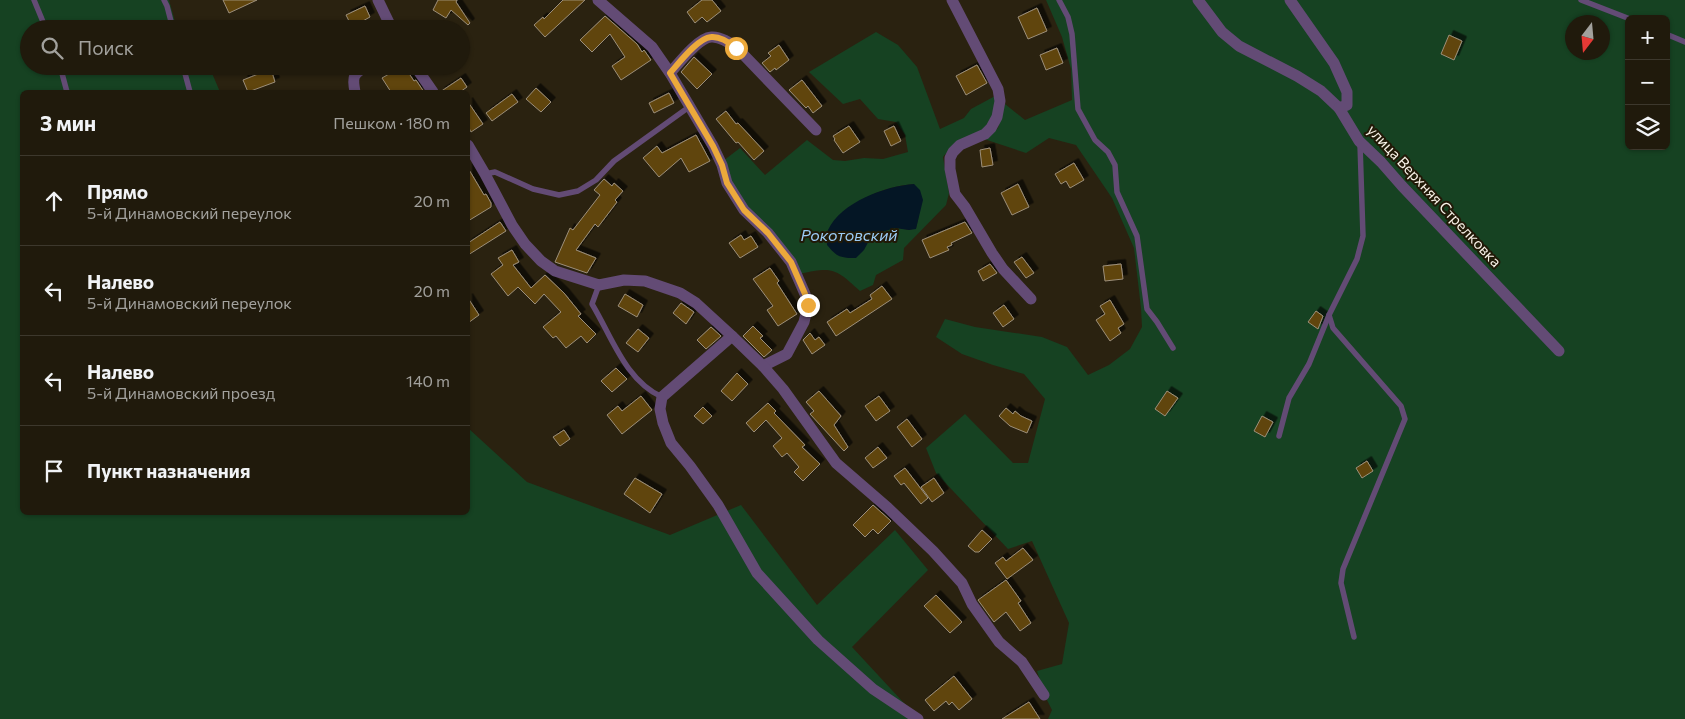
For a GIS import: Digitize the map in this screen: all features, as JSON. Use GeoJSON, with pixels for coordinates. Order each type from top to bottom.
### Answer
{"type":"FeatureCollection","features":[{"type":"Feature","properties":{"kind":"street"},"geometry":{"type":"LineString","coordinates":[[378,0],[388,20]]}},
{"type":"Feature","properties":{"kind":"street"},"geometry":{"type":"LineString","coordinates":[[598,0],[652,47],[670,73],[713,146],[722,165],[727,183],[744,210],[768,233],[791,262],[808,305],[804,322],[787,354],[763,366]]}},
{"type":"Feature","properties":{"kind":"street"},"geometry":{"type":"LineString","coordinates":[[952,0],[998,89],[1000,101],[997,117],[991,128],[985,134],[960,145],[950,158],[950,170],[955,194],[1003,269],[1031,299]]}},
{"type":"Feature","properties":{"kind":"street","name":"улица Верхняя Стрелковка"},"geometry":{"type":"LineString","coordinates":[[1198,0],[1222,32],[1240,46],[1321,91],[1339,108],[1359,142],[1381,162],[1559,351]]}},
{"type":"Feature","properties":{"kind":"street"},"geometry":{"type":"LineString","coordinates":[[1290,0],[1319,40],[1337,70],[1347,92],[1346,105],[1339,108]]}},
{"type":"Feature","properties":{"kind":"street"},"geometry":{"type":"LineString","coordinates":[[670,73],[704,39],[713,36],[727,41],[816,130]]}},
{"type":"Feature","properties":{"kind":"street"},"geometry":{"type":"LineString","coordinates":[[354,75],[353,80],[355,90]]}},
{"type":"Feature","properties":{"kind":"street"},"geometry":{"type":"LineString","coordinates":[[421,75],[432,90]]}},
{"type":"Feature","properties":{"kind":"street"},"geometry":{"type":"LineString","coordinates":[[470,148],[486,174],[512,225],[532,253],[555,271],[599,285],[624,280],[645,281],[680,294],[696,303],[732,336],[763,366],[783,389],[836,463],[914,532],[962,583],[972,604],[999,642],[1022,662],[1044,695]]}},
{"type":"Feature","properties":{"kind":"street"},"geometry":{"type":"LineString","coordinates":[[732,336],[662,397],[660,409],[671,443],[718,505],[757,574],[818,640],[859,677],[873,689],[918,719]]}},
{"type":"Feature","properties":{"kind":"lane"},"geometry":{"type":"LineString","coordinates":[[34,0],[42,20]]}},
{"type":"Feature","properties":{"kind":"lane"},"geometry":{"type":"LineString","coordinates":[[164,0],[171,20]]}},
{"type":"Feature","properties":{"kind":"lane"},"geometry":{"type":"LineString","coordinates":[[1059,0],[1068,17],[1072,34],[1078,109],[1094,140],[1108,152],[1115,164],[1117,192],[1137,236],[1147,309],[1173,348]]}},
{"type":"Feature","properties":{"kind":"lane"},"geometry":{"type":"LineString","coordinates":[[1581,0],[1625,17]]}},
{"type":"Feature","properties":{"kind":"lane"},"geometry":{"type":"LineString","coordinates":[[1670,36],[1685,42]]}},
{"type":"Feature","properties":{"kind":"lane"},"geometry":{"type":"LineString","coordinates":[[62,75],[66,90]]}},
{"type":"Feature","properties":{"kind":"lane"},"geometry":{"type":"LineString","coordinates":[[185,75],[189,90]]}},
{"type":"Feature","properties":{"kind":"lane"},"geometry":{"type":"LineString","coordinates":[[486,174],[495,172],[533,189],[559,195],[578,191],[596,180],[614,160],[689,107]]}},
{"type":"Feature","properties":{"kind":"lane"},"geometry":{"type":"LineString","coordinates":[[1279,436],[1289,398],[1309,364],[1329,315],[1357,259],[1362,236],[1359,142]]}},
{"type":"Feature","properties":{"kind":"lane"},"geometry":{"type":"LineString","coordinates":[[599,285],[592,304],[622,361],[650,392],[662,397]]}},
{"type":"Feature","properties":{"kind":"lane"},"geometry":{"type":"LineString","coordinates":[[1329,315],[1333,328],[1401,406],[1405,418],[1343,569],[1341,583],[1354,637]]}},
{"type":"Feature","properties":{"kind":"green space"},"geometry":{"type":"Polygon","coordinates":[[[0,0],[169,0],[175,20],[20,20],[20,75],[213,75],[219,90],[20,90],[20,515],[470,515],[470,430],[527,482],[670,535],[741,505],[817,605],[895,530],[928,570],[852,647],[921,719],[0,719],[0,0]]]}},
{"type":"Feature","properties":{"kind":"green space"},"geometry":{"type":"Polygon","coordinates":[[[1046,0],[1685,0],[1685,719],[1048,719],[1052,710],[1045,696],[1037,671],[1062,664],[1069,623],[1032,541],[1008,549],[936,473],[926,448],[965,414],[1013,463],[1028,463],[1045,399],[1024,374],[962,354],[936,337],[945,319],[975,327],[1042,337],[1067,347],[1088,375],[1109,365],[1130,349],[1142,327],[1134,248],[1112,198],[1076,145],[1049,138],[1026,153],[984,139],[998,128],[1005,104],[1025,120],[1072,100],[1071,69],[1062,37],[1046,0]]]}},
{"type":"Feature","properties":{"kind":"green space"},"geometry":{"type":"Polygon","coordinates":[[[876,32],[898,45],[917,67],[940,129],[964,118],[971,109],[997,95],[996,109],[992,119],[978,133],[951,149],[943,157],[949,193],[946,205],[904,248],[903,260],[876,275],[873,285],[860,291],[845,278],[833,271],[820,270],[800,274],[746,207],[734,188],[723,161],[740,148],[765,175],[807,140],[833,160],[883,159],[908,152],[905,135],[896,122],[878,119],[860,99],[843,104],[809,72],[876,32]],[[914,184],[891,188],[871,195],[835,220],[872,235],[895,227],[909,230],[916,228],[919,215],[914,184]]]}},
{"type":"Feature","properties":{"kind":"water","name":"Рокотовский"},"geometry":{"type":"Polygon","coordinates":[[[914,184],[920,190],[923,200],[916,229],[895,228],[872,235],[864,250],[856,258],[839,256],[827,245],[827,232],[834,220],[843,211],[865,197],[878,192],[914,184]]]}},
{"type":"Feature","properties":{"kind":"building"},"geometry":{"type":"Polygon","coordinates":[[[223,0],[257,0],[229,13],[223,0]]]}},
{"type":"Feature","properties":{"kind":"building"},"geometry":{"type":"Polygon","coordinates":[[[438,0],[457,0],[456,2],[468,20],[462,20],[451,10],[446,18],[433,10],[438,0]]]}},
{"type":"Feature","properties":{"kind":"building"},"geometry":{"type":"Polygon","coordinates":[[[563,0],[585,0],[545,37],[534,25],[543,17],[544,19],[563,0]]]}},
{"type":"Feature","properties":{"kind":"building"},"geometry":{"type":"Polygon","coordinates":[[[702,0],[712,0],[721,11],[707,22],[702,17],[695,23],[687,12],[702,0]]]}},
{"type":"Feature","properties":{"kind":"building"},"geometry":{"type":"Polygon","coordinates":[[[365,6],[370,17],[365,20],[348,20],[346,15],[365,6]]]}},
{"type":"Feature","properties":{"kind":"building"},"geometry":{"type":"Polygon","coordinates":[[[1037,8],[1047,31],[1028,39],[1018,17],[1037,8]]]}},
{"type":"Feature","properties":{"kind":"building"},"geometry":{"type":"Polygon","coordinates":[[[605,16],[637,44],[642,52],[644,50],[651,60],[621,80],[612,66],[625,57],[610,34],[592,52],[580,40],[605,16]]]}},
{"type":"Feature","properties":{"kind":"building"},"geometry":{"type":"Polygon","coordinates":[[[1449,35],[1462,41],[1454,60],[1441,54],[1449,35]]]}},
{"type":"Feature","properties":{"kind":"building"},"geometry":{"type":"Polygon","coordinates":[[[779,45],[789,60],[776,70],[775,68],[770,72],[762,63],[771,56],[768,53],[779,45]]]}},
{"type":"Feature","properties":{"kind":"building"},"geometry":{"type":"Polygon","coordinates":[[[1057,48],[1063,63],[1046,70],[1040,55],[1057,48]]]}},
{"type":"Feature","properties":{"kind":"building"},"geometry":{"type":"Polygon","coordinates":[[[694,57],[712,74],[697,89],[681,72],[694,57]]]}},
{"type":"Feature","properties":{"kind":"building"},"geometry":{"type":"Polygon","coordinates":[[[977,65],[987,83],[966,95],[956,76],[977,65]]]}},
{"type":"Feature","properties":{"kind":"building"},"geometry":{"type":"Polygon","coordinates":[[[256,75],[273,75],[275,82],[253,90],[247,90],[243,80],[256,75]]]}},
{"type":"Feature","properties":{"kind":"building"},"geometry":{"type":"Polygon","coordinates":[[[387,75],[410,75],[423,90],[390,90],[382,78],[387,75]]]}},
{"type":"Feature","properties":{"kind":"building"},"geometry":{"type":"Polygon","coordinates":[[[461,78],[467,87],[463,90],[443,90],[461,78]]]}},
{"type":"Feature","properties":{"kind":"building"},"geometry":{"type":"Polygon","coordinates":[[[802,80],[822,106],[813,113],[808,106],[806,108],[789,90],[802,80]]]}},
{"type":"Feature","properties":{"kind":"building"},"geometry":{"type":"Polygon","coordinates":[[[536,88],[551,102],[541,112],[526,99],[536,88]]]}},
{"type":"Feature","properties":{"kind":"building"},"geometry":{"type":"Polygon","coordinates":[[[669,93],[674,103],[654,113],[649,103],[669,93]]]}},
{"type":"Feature","properties":{"kind":"building"},"geometry":{"type":"Polygon","coordinates":[[[512,94],[518,102],[492,121],[486,113],[512,94]]]}},
{"type":"Feature","properties":{"kind":"building"},"geometry":{"type":"Polygon","coordinates":[[[470,105],[483,124],[471,132],[470,130],[470,105]]]}},
{"type":"Feature","properties":{"kind":"building"},"geometry":{"type":"Polygon","coordinates":[[[726,111],[736,124],[738,123],[764,151],[754,160],[738,142],[736,143],[716,119],[726,111]]]}},
{"type":"Feature","properties":{"kind":"building"},"geometry":{"type":"Polygon","coordinates":[[[849,126],[860,142],[843,153],[833,136],[849,126]]]}},
{"type":"Feature","properties":{"kind":"building"},"geometry":{"type":"Polygon","coordinates":[[[894,126],[901,141],[891,146],[884,131],[894,126]]]}},
{"type":"Feature","properties":{"kind":"building"},"geometry":{"type":"Polygon","coordinates":[[[696,135],[710,161],[689,172],[681,158],[659,177],[643,158],[657,146],[662,153],[696,135]]]}},
{"type":"Feature","properties":{"kind":"building"},"geometry":{"type":"Polygon","coordinates":[[[990,148],[993,165],[982,167],[980,150],[990,148]]]}},
{"type":"Feature","properties":{"kind":"building"},"geometry":{"type":"Polygon","coordinates":[[[1074,163],[1084,180],[1070,188],[1066,181],[1061,184],[1055,174],[1074,163]]]}},
{"type":"Feature","properties":{"kind":"building"},"geometry":{"type":"Polygon","coordinates":[[[470,171],[484,195],[486,194],[491,207],[470,220],[470,171]]]}},
{"type":"Feature","properties":{"kind":"building"},"geometry":{"type":"Polygon","coordinates":[[[604,179],[612,186],[614,183],[623,191],[598,227],[595,224],[576,250],[596,258],[587,273],[555,262],[570,228],[573,230],[600,195],[594,190],[604,179]]]}},
{"type":"Feature","properties":{"kind":"building"},"geometry":{"type":"Polygon","coordinates":[[[1018,184],[1029,207],[1012,215],[1001,193],[1018,184]]]}},
{"type":"Feature","properties":{"kind":"building"},"geometry":{"type":"Polygon","coordinates":[[[500,222],[506,231],[470,254],[470,242],[500,222]]]}},
{"type":"Feature","properties":{"kind":"building"},"geometry":{"type":"Polygon","coordinates":[[[965,222],[972,233],[951,243],[952,245],[947,247],[949,250],[930,258],[922,240],[965,222]]]}},
{"type":"Feature","properties":{"kind":"building"},"geometry":{"type":"Polygon","coordinates":[[[741,235],[744,240],[751,236],[758,247],[740,258],[729,243],[741,235]]]}},
{"type":"Feature","properties":{"kind":"building"},"geometry":{"type":"Polygon","coordinates":[[[512,250],[519,262],[513,265],[531,288],[545,275],[564,293],[581,314],[578,316],[596,334],[587,343],[581,336],[566,348],[556,336],[553,338],[543,327],[561,312],[544,294],[535,304],[518,287],[508,296],[491,274],[503,265],[498,258],[512,250]]]}},
{"type":"Feature","properties":{"kind":"building"},"geometry":{"type":"Polygon","coordinates":[[[1022,257],[1034,273],[1026,278],[1014,262],[1022,257]]]}},
{"type":"Feature","properties":{"kind":"building"},"geometry":{"type":"Polygon","coordinates":[[[990,264],[997,273],[983,281],[978,271],[990,264]]]}},
{"type":"Feature","properties":{"kind":"building"},"geometry":{"type":"Polygon","coordinates":[[[1121,264],[1123,279],[1105,281],[1103,266],[1121,264]]]}},
{"type":"Feature","properties":{"kind":"building"},"geometry":{"type":"Polygon","coordinates":[[[770,268],[779,281],[777,283],[797,314],[778,326],[767,310],[773,306],[753,279],[770,268]]]}},
{"type":"Feature","properties":{"kind":"building"},"geometry":{"type":"Polygon","coordinates":[[[882,286],[892,299],[836,336],[827,322],[847,309],[850,313],[872,299],[870,295],[882,286]]]}},
{"type":"Feature","properties":{"kind":"building"},"geometry":{"type":"Polygon","coordinates":[[[625,294],[643,305],[637,317],[618,306],[625,294]]]}},
{"type":"Feature","properties":{"kind":"building"},"geometry":{"type":"Polygon","coordinates":[[[1110,300],[1124,324],[1118,328],[1121,333],[1110,341],[1096,320],[1105,314],[1100,306],[1110,300]]]}},
{"type":"Feature","properties":{"kind":"building"},"geometry":{"type":"Polygon","coordinates":[[[470,301],[479,315],[470,322],[470,301]]]}},
{"type":"Feature","properties":{"kind":"building"},"geometry":{"type":"Polygon","coordinates":[[[681,303],[694,312],[686,324],[673,313],[681,303]]]}},
{"type":"Feature","properties":{"kind":"building"},"geometry":{"type":"Polygon","coordinates":[[[1004,305],[1014,319],[1003,327],[993,313],[1004,305]]]}},
{"type":"Feature","properties":{"kind":"building"},"geometry":{"type":"Polygon","coordinates":[[[1316,311],[1323,316],[1318,329],[1308,322],[1316,311]]]}},
{"type":"Feature","properties":{"kind":"building"},"geometry":{"type":"Polygon","coordinates":[[[753,326],[763,336],[760,338],[772,350],[764,357],[743,336],[753,326]]]}},
{"type":"Feature","properties":{"kind":"building"},"geometry":{"type":"Polygon","coordinates":[[[711,327],[721,336],[706,349],[697,340],[711,327]]]}},
{"type":"Feature","properties":{"kind":"building"},"geometry":{"type":"Polygon","coordinates":[[[638,329],[649,338],[638,352],[626,343],[638,329]]]}},
{"type":"Feature","properties":{"kind":"building"},"geometry":{"type":"Polygon","coordinates":[[[810,333],[815,340],[819,337],[825,345],[812,354],[803,340],[810,333]]]}},
{"type":"Feature","properties":{"kind":"building"},"geometry":{"type":"Polygon","coordinates":[[[616,368],[627,379],[612,392],[601,381],[616,368]]]}},
{"type":"Feature","properties":{"kind":"building"},"geometry":{"type":"Polygon","coordinates":[[[737,373],[748,384],[732,401],[721,391],[737,373]]]}},
{"type":"Feature","properties":{"kind":"building"},"geometry":{"type":"Polygon","coordinates":[[[819,391],[841,416],[834,425],[848,447],[844,451],[810,414],[814,411],[806,402],[819,391]]]}},
{"type":"Feature","properties":{"kind":"building"},"geometry":{"type":"Polygon","coordinates":[[[1167,391],[1178,398],[1165,416],[1155,409],[1167,391]]]}},
{"type":"Feature","properties":{"kind":"building"},"geometry":{"type":"Polygon","coordinates":[[[641,396],[652,410],[622,434],[607,415],[618,406],[622,411],[641,396]]]}},
{"type":"Feature","properties":{"kind":"building"},"geometry":{"type":"Polygon","coordinates":[[[879,396],[890,411],[876,421],[865,406],[879,396]]]}},
{"type":"Feature","properties":{"kind":"building"},"geometry":{"type":"Polygon","coordinates":[[[768,403],[776,411],[774,413],[805,445],[802,447],[820,464],[803,481],[794,472],[799,467],[787,453],[782,457],[773,446],[782,438],[766,420],[754,432],[746,423],[768,403]]]}},
{"type":"Feature","properties":{"kind":"building"},"geometry":{"type":"Polygon","coordinates":[[[703,407],[712,416],[703,424],[694,416],[703,407]]]}},
{"type":"Feature","properties":{"kind":"building"},"geometry":{"type":"Polygon","coordinates":[[[1006,408],[1013,414],[1015,411],[1032,421],[1027,433],[1010,426],[999,416],[1006,408]]]}},
{"type":"Feature","properties":{"kind":"building"},"geometry":{"type":"Polygon","coordinates":[[[1262,416],[1273,422],[1265,437],[1254,431],[1262,416]]]}},
{"type":"Feature","properties":{"kind":"building"},"geometry":{"type":"Polygon","coordinates":[[[907,419],[922,439],[912,447],[897,427],[907,419]]]}},
{"type":"Feature","properties":{"kind":"building"},"geometry":{"type":"Polygon","coordinates":[[[564,430],[570,439],[560,446],[553,437],[564,430]]]}},
{"type":"Feature","properties":{"kind":"building"},"geometry":{"type":"Polygon","coordinates":[[[878,447],[887,458],[873,468],[865,458],[878,447]]]}},
{"type":"Feature","properties":{"kind":"building"},"geometry":{"type":"Polygon","coordinates":[[[1367,461],[1373,471],[1362,478],[1356,468],[1367,461]]]}},
{"type":"Feature","properties":{"kind":"building"},"geometry":{"type":"Polygon","coordinates":[[[905,468],[928,498],[921,504],[904,483],[901,485],[894,476],[905,468]]]}},
{"type":"Feature","properties":{"kind":"building"},"geometry":{"type":"Polygon","coordinates":[[[635,478],[662,494],[650,513],[624,494],[635,478]]]}},
{"type":"Feature","properties":{"kind":"building"},"geometry":{"type":"Polygon","coordinates":[[[934,478],[944,493],[932,502],[921,487],[934,478]]]}},
{"type":"Feature","properties":{"kind":"building"},"geometry":{"type":"Polygon","coordinates":[[[873,505],[891,521],[878,534],[873,529],[865,537],[853,525],[873,505]]]}},
{"type":"Feature","properties":{"kind":"building"},"geometry":{"type":"Polygon","coordinates":[[[982,530],[992,539],[979,552],[975,552],[968,546],[982,530]]]}},
{"type":"Feature","properties":{"kind":"building"},"geometry":{"type":"Polygon","coordinates":[[[1023,548],[1033,560],[1007,579],[995,563],[1003,557],[1006,561],[1023,548]]]}},
{"type":"Feature","properties":{"kind":"building"},"geometry":{"type":"Polygon","coordinates":[[[1006,580],[1021,601],[1018,603],[1031,623],[1020,631],[1006,612],[994,622],[978,600],[1006,580]]]}},
{"type":"Feature","properties":{"kind":"building"},"geometry":{"type":"Polygon","coordinates":[[[936,595],[962,622],[950,633],[924,606],[936,595]]]}},
{"type":"Feature","properties":{"kind":"building"},"geometry":{"type":"Polygon","coordinates":[[[954,676],[972,699],[959,710],[952,702],[949,705],[946,701],[934,711],[925,700],[954,676]]]}},
{"type":"Feature","properties":{"kind":"building"},"geometry":{"type":"Polygon","coordinates":[[[1029,702],[1040,719],[1002,719],[1029,702]]]}},
{"type":"Feature","properties":{"kind":"route"},"geometry":{"type":"LineString","coordinates":[[736,48],[727,41],[713,36],[704,39],[670,73],[713,146],[722,165],[727,183],[744,210],[768,233],[791,262],[808,305]]}}]}
